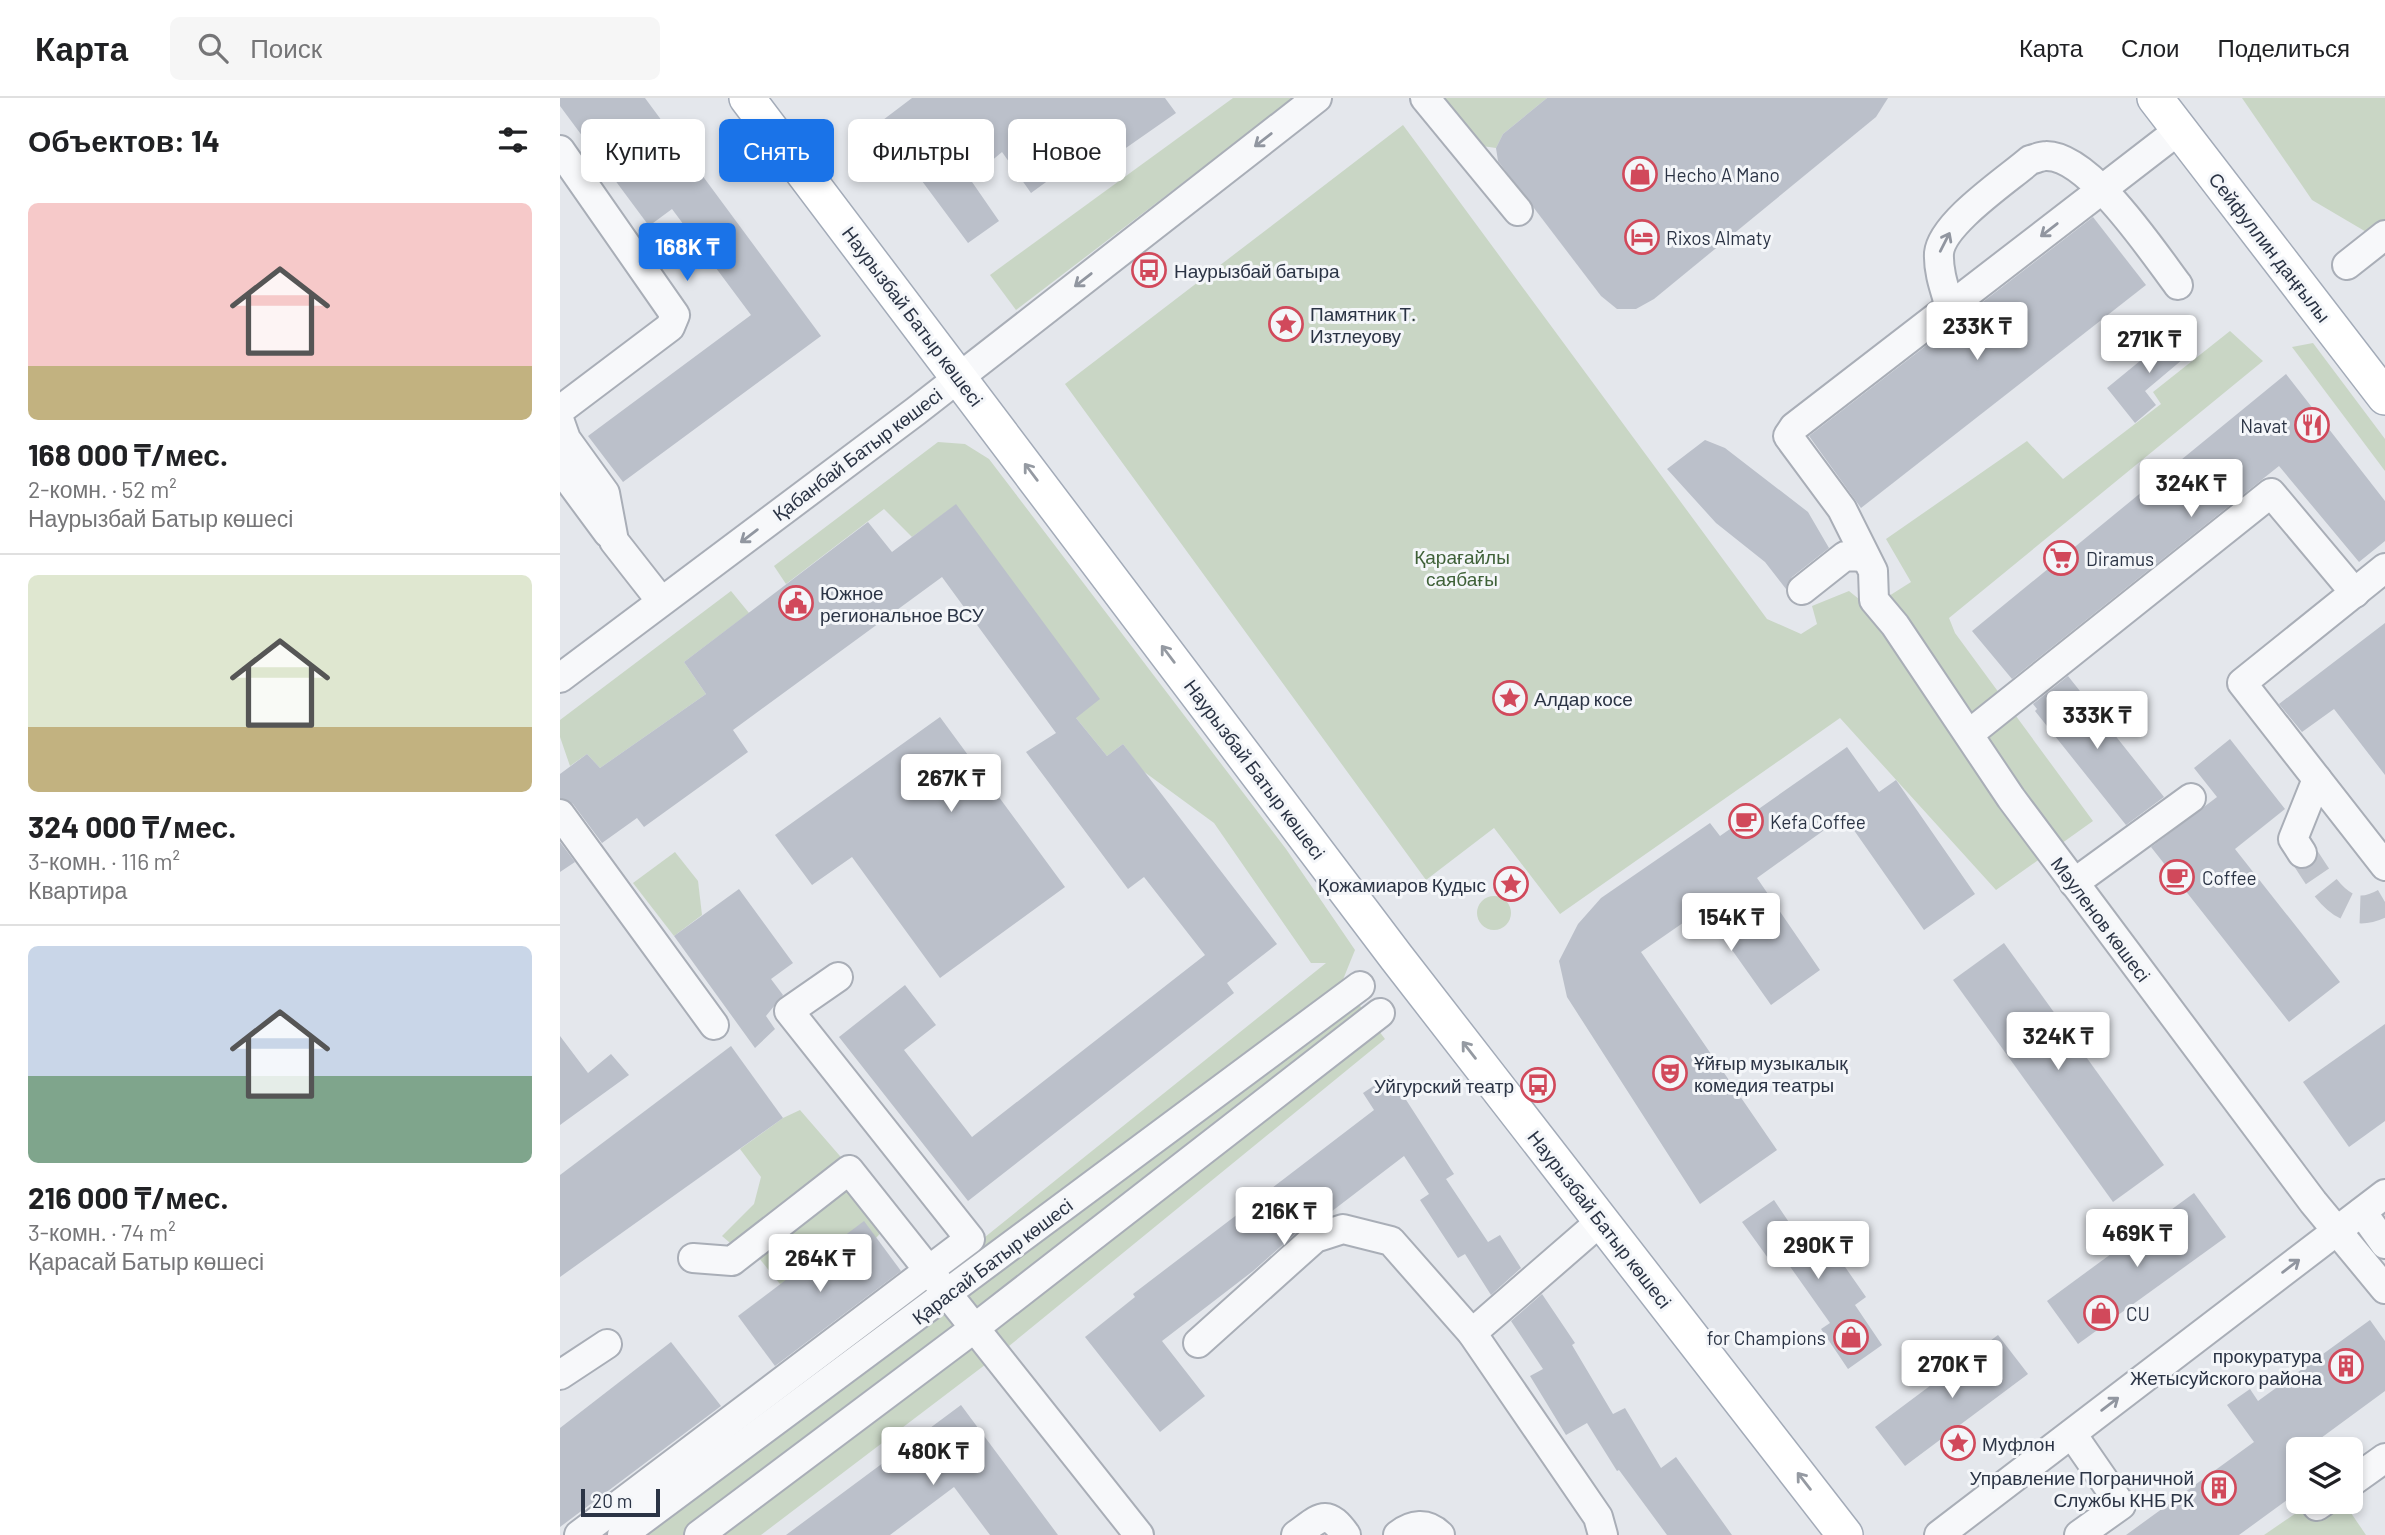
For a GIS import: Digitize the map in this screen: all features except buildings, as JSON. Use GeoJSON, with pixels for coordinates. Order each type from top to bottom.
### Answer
{"type":"FeatureCollection","features":[{"type":"Feature","properties":{"kind":"main road","name":"Наурызбай Батыр көшесі"},"geometry":{"type":"LineString","coordinates":[[747,98],[1380,936],[1846,1535]]}},
{"type":"Feature","properties":{"kind":"main road","name":"Сейфуллин даңғылы"},"geometry":{"type":"LineString","coordinates":[[2155,98],[2385,397]]}},
{"type":"Feature","properties":{"kind":"street","name":"Қабанбай Батыр көшесі"},"geometry":{"type":"LineString","coordinates":[[560,678],[959,376],[1317,98]]}},
{"type":"Feature","properties":{"kind":"street"},"geometry":{"type":"LineString","coordinates":[[1425,98],[1518,211]]}},
{"type":"Feature","properties":{"kind":"street"},"geometry":{"type":"LineString","coordinates":[[1802,590],[1845,556],[1865,557],[1842,509],[1790,441],[1790,431],[2179,130]]}},
{"type":"Feature","properties":{"kind":"street"},"geometry":{"type":"LineString","coordinates":[[560,150],[675,314],[670,327],[560,410]]}},
{"type":"Feature","properties":{"kind":"street"},"geometry":{"type":"LineString","coordinates":[[1950,307],[1940,275],[1939,252],[1943,242],[1955,224],[2030,160],[2045,156],[2063,160],[2103,188],[2178,285]]}},
{"type":"Feature","properties":{"kind":"street"},"geometry":{"type":"LineString","coordinates":[[2347,265],[2385,234]]}},
{"type":"Feature","properties":{"kind":"street"},"geometry":{"type":"LineString","coordinates":[[560,422],[566,439],[605,493],[614,541]]}},
{"type":"Feature","properties":{"kind":"street"},"geometry":{"type":"LineString","coordinates":[[560,468],[661,601]]}},
{"type":"Feature","properties":{"kind":"street"},"geometry":{"type":"LineString","coordinates":[[1969,734],[2271,493],[2355,593]]}},
{"type":"Feature","properties":{"kind":"street","name":"Мәуленов көшесі"},"geometry":{"type":"LineString","coordinates":[[1865,557],[1873,571],[1874,600],[1895,625],[2074,883],[2337,1231],[2385,1289]]}},
{"type":"Feature","properties":{"kind":"street"},"geometry":{"type":"LineString","coordinates":[[2385,568],[2242,683],[2385,866]]}},
{"type":"Feature","properties":{"kind":"street"},"geometry":{"type":"LineString","coordinates":[[2302,853],[2293,839],[2317,779]]}},
{"type":"Feature","properties":{"kind":"street"},"geometry":{"type":"LineString","coordinates":[[2074,883],[2191,799]]}},
{"type":"Feature","properties":{"kind":"street"},"geometry":{"type":"LineString","coordinates":[[560,814],[715,1025]]}},
{"type":"Feature","properties":{"kind":"street"},"geometry":{"type":"LineString","coordinates":[[579,1535],[970,1239],[789,1011],[838,977]]}},
{"type":"Feature","properties":{"kind":"street","name":"Қарасай Батыр көшесі"},"geometry":{"type":"LineString","coordinates":[[622,1535],[1360,986]]}},
{"type":"Feature","properties":{"kind":"street"},"geometry":{"type":"LineString","coordinates":[[699,1535],[976,1327],[1380,1013]]}},
{"type":"Feature","properties":{"kind":"street"},"geometry":{"type":"LineString","coordinates":[[693,1258],[733,1261],[849,1170],[1139,1535]]}},
{"type":"Feature","properties":{"kind":"street"},"geometry":{"type":"LineString","coordinates":[[1939,1535],[2385,1194]]}},
{"type":"Feature","properties":{"kind":"street"},"geometry":{"type":"LineString","coordinates":[[2362,1212],[2385,1244]]}},
{"type":"Feature","properties":{"kind":"street"},"geometry":{"type":"LineString","coordinates":[[1472,1333],[1601,1221]]}},
{"type":"Feature","properties":{"kind":"street"},"geometry":{"type":"LineString","coordinates":[[1198,1343],[1315,1238],[1343,1229],[1391,1241],[1472,1333],[1598,1517],[1603,1535]]}},
{"type":"Feature","properties":{"kind":"street"},"geometry":{"type":"LineString","coordinates":[[560,1375],[607,1344]]}},
{"type":"Feature","properties":{"kind":"street"},"geometry":{"type":"LineString","coordinates":[[2072,1434],[2121,1505],[2079,1535]]}},
{"type":"Feature","properties":{"kind":"street"},"geometry":{"type":"LineString","coordinates":[[2363,1474],[2385,1458]]}},
{"type":"Feature","properties":{"kind":"street"},"geometry":{"type":"LineString","coordinates":[[1296,1535],[1319,1518],[1327,1516],[1334,1520],[1346,1535]]}},
{"type":"Feature","properties":{"kind":"street"},"geometry":{"type":"LineString","coordinates":[[1398,1535],[1415,1525],[1429,1526],[1440,1535]]}},
{"type":"Feature","properties":{"kind":"green space"},"geometry":{"type":"Polygon","coordinates":[[[1233,98],[1294,98],[1016,310],[990,275],[1118,182],[1126,182],[1126,176],[1233,98]]]}},
{"type":"Feature","properties":{"kind":"green space"},"geometry":{"type":"Polygon","coordinates":[[[1444,98],[1547,98],[1503,134],[1496,148],[1482,146],[1444,98]]]}},
{"type":"Feature","properties":{"kind":"green space"},"geometry":{"type":"Polygon","coordinates":[[[2242,98],[2385,98],[2385,243],[2312,200],[2242,98]]]}},
{"type":"Feature","properties":{"kind":"green space","name":"Қарағайлы саябағы"},"geometry":{"type":"Polygon","coordinates":[[[1403,125],[1767,619],[1801,634],[1817,624],[1812,606],[1849,591],[1870,608],[1911,582],[1886,539],[2027,441],[2063,479],[2161,404],[2153,392],[2230,331],[2263,361],[1949,618],[1955,633],[2093,821],[1996,890],[1840,718],[1560,914],[1494,828],[1426,880],[1065,384],[1403,125]]]}},
{"type":"Feature","properties":{"kind":"green space"},"geometry":{"type":"Polygon","coordinates":[[[2313,343],[2385,439],[2385,471],[2292,347],[2313,343]]]}},
{"type":"Feature","properties":{"kind":"green space"},"geometry":{"type":"Polygon","coordinates":[[[938,442],[965,444],[989,459],[1286,849],[1355,950],[1342,982],[1385,1039],[998,1355],[761,1535],[605,1535],[939,1274],[1326,963],[1311,963],[1214,823],[1143,771],[1123,744],[1107,756],[1076,718],[956,505],[912,537],[884,509],[786,584],[774,566],[938,442]]]}},
{"type":"Feature","properties":{"kind":"green space"},"geometry":{"type":"Polygon","coordinates":[[[731,591],[749,613],[684,662],[706,694],[600,768],[587,754],[570,766],[560,737],[560,720],[731,591]]]}},
{"type":"Feature","properties":{"kind":"green space"},"geometry":{"type":"Polygon","coordinates":[[[675,852],[698,881],[702,915],[674,936],[633,883],[675,852]]]}},
{"type":"Feature","properties":{"kind":"green space"},"geometry":{"type":"Polygon","coordinates":[[[1494,896],[1506,901],[1511,913],[1506,925],[1494,930],[1482,925],[1477,913],[1482,901],[1494,896]]]}},
{"type":"Feature","properties":{"kind":"green space"},"geometry":{"type":"Polygon","coordinates":[[[800,1110],[846,1163],[736,1248],[722,1236],[754,1204],[761,1177],[740,1149],[783,1118],[800,1110]]]}},
{"type":"Feature","properties":{"kind":"green space"},"geometry":{"type":"Polygon","coordinates":[[[848,1178],[887,1226],[876,1238],[780,1284],[754,1252],[848,1178]]]}},
{"type":"Feature","properties":{"kind":"green space"},"geometry":{"type":"Polygon","coordinates":[[[2295,1514],[2352,1514],[2366,1535],[2264,1535],[2295,1514]]]}},
{"type":"Feature","properties":{"kind":"tunnel"},"geometry":{"type":"LineString","coordinates":[[2302,853],[2326,888],[2345,905],[2357,909],[2370,908],[2385,902]]}},
{"type":"Feature","properties":{"kind":"place","name":"Hecho A Mano"},"geometry":{"type":"Point","coordinates":[1640,174]}},
{"type":"Feature","properties":{"kind":"place","name":"Rixos Almaty"},"geometry":{"type":"Point","coordinates":[1642,237]}},
{"type":"Feature","properties":{"kind":"place","name":"Наурызбай батыра"},"geometry":{"type":"Point","coordinates":[1149,270]}},
{"type":"Feature","properties":{"kind":"place","name":"Памятник Т. Изтлеуову"},"geometry":{"type":"Point","coordinates":[1286,324]}},
{"type":"Feature","properties":{"kind":"place","name":"Navat"},"geometry":{"type":"Point","coordinates":[2312,425]}},
{"type":"Feature","properties":{"kind":"place","name":"Diramus"},"geometry":{"type":"Point","coordinates":[2061,558]}},
{"type":"Feature","properties":{"kind":"place","name":"Южное региональное ВСУ"},"geometry":{"type":"Point","coordinates":[796,603]}},
{"type":"Feature","properties":{"kind":"place","name":"Алдар косе"},"geometry":{"type":"Point","coordinates":[1510,698]}},
{"type":"Feature","properties":{"kind":"place","name":"Kefa Coffee"},"geometry":{"type":"Point","coordinates":[1746,821]}},
{"type":"Feature","properties":{"kind":"place","name":"Coffee"},"geometry":{"type":"Point","coordinates":[2177,877]}},
{"type":"Feature","properties":{"kind":"place","name":"Қожамиаров Қудыс"},"geometry":{"type":"Point","coordinates":[1511,884]}},
{"type":"Feature","properties":{"kind":"place","name":"Ұйғыр музыкалық комедия театры"},"geometry":{"type":"Point","coordinates":[1670,1073]}},
{"type":"Feature","properties":{"kind":"place","name":"Уйгурский театр"},"geometry":{"type":"Point","coordinates":[1538,1085]}},
{"type":"Feature","properties":{"kind":"place","name":"CU"},"geometry":{"type":"Point","coordinates":[2101,1313]}},
{"type":"Feature","properties":{"kind":"place","name":"for Champions"},"geometry":{"type":"Point","coordinates":[1851,1337]}},
{"type":"Feature","properties":{"kind":"place","name":"прокуратура Жетысуйского района"},"geometry":{"type":"Point","coordinates":[2346,1366]}},
{"type":"Feature","properties":{"kind":"place","name":"Муфлон"},"geometry":{"type":"Point","coordinates":[1958,1443]}},
{"type":"Feature","properties":{"kind":"place","name":"Управление Пограничной Службы КНБ РК"},"geometry":{"type":"Point","coordinates":[2219,1488]}}]}
